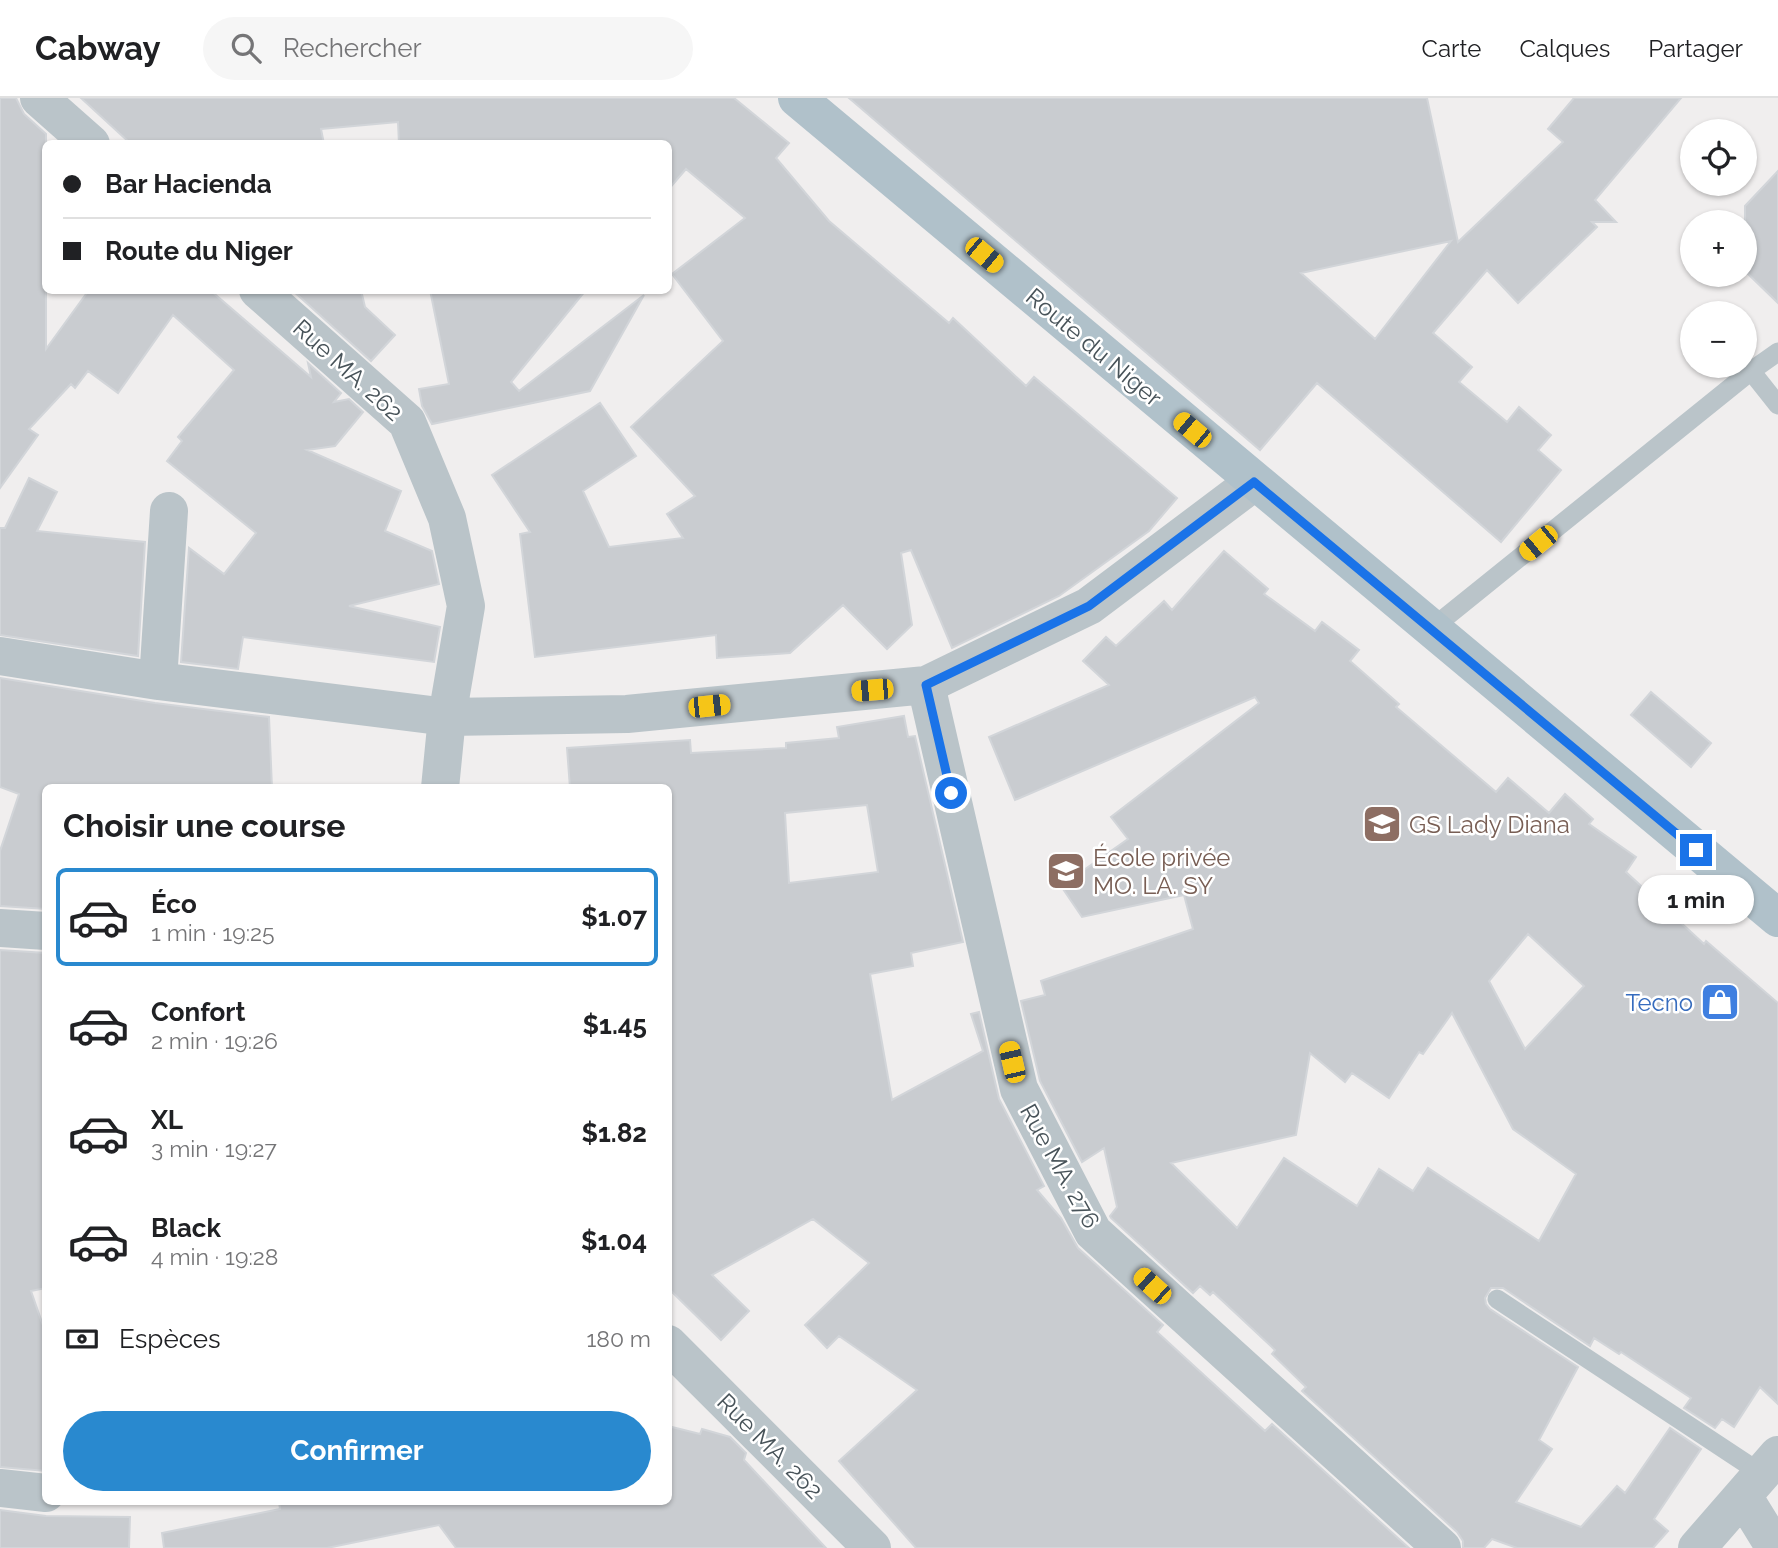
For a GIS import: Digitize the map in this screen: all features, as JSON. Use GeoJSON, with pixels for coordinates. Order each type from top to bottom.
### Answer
{"type":"FeatureCollection","features":[{"type":"Feature","properties":{"kind":"main road","name":"Route du Niger"},"geometry":{"type":"LineString","coordinates":[[797,98],[1778,918]]}},
{"type":"Feature","properties":{"kind":"street"},"geometry":{"type":"LineString","coordinates":[[39,98],[86,140]]}},
{"type":"Feature","properties":{"kind":"street","name":"Rue MA. 262"},"geometry":{"type":"LineString","coordinates":[[263,294],[407,422],[447,518],[466,606],[447,717],[440,784]]}},
{"type":"Feature","properties":{"kind":"street"},"geometry":{"type":"LineString","coordinates":[[0,656],[158,681],[447,717],[627,714],[926,685],[1089,606],[1254,482]]}},
{"type":"Feature","properties":{"kind":"street"},"geometry":{"type":"LineString","coordinates":[[158,681],[169,511]]}},
{"type":"Feature","properties":{"kind":"street","name":"Rue MA. 276"},"geometry":{"type":"LineString","coordinates":[[926,685],[1018,1089],[1093,1232],[1442,1548]]}},
{"type":"Feature","properties":{"kind":"street"},"geometry":{"type":"LineString","coordinates":[[0,928],[42,931]]}},
{"type":"Feature","properties":{"kind":"street","name":"Rue MA. 262"},"geometry":{"type":"LineString","coordinates":[[672,1354],[872,1548]]}},
{"type":"Feature","properties":{"kind":"street"},"geometry":{"type":"LineString","coordinates":[[1697,1548],[1761,1475]]}},
{"type":"Feature","properties":{"kind":"street"},"geometry":{"type":"LineString","coordinates":[[1761,1475],[1775,1548]]}},
{"type":"Feature","properties":{"kind":"street"},"geometry":{"type":"LineString","coordinates":[[0,1488],[42,1493]]}},
{"type":"Feature","properties":{"kind":"lane"},"geometry":{"type":"LineString","coordinates":[[1757,367],[1778,352]]}},
{"type":"Feature","properties":{"kind":"lane"},"geometry":{"type":"LineString","coordinates":[[1431,629],[1742,378]]}},
{"type":"Feature","properties":{"kind":"lane"},"geometry":{"type":"LineString","coordinates":[[1757,378],[1778,405]]}},
{"type":"Feature","properties":{"kind":"lane"},"geometry":{"type":"LineString","coordinates":[[1497,1299],[1761,1475]]}},
{"type":"Feature","properties":{"kind":"building"},"geometry":{"type":"Polygon","coordinates":[[[0,98],[16,98],[24,114],[46,134],[46,140],[42,140],[42,294],[46,294],[46,349],[86,294],[215,294],[311,377],[308,363],[341,393],[334,402],[349,399],[363,412],[335,446],[307,450],[401,491],[385,531],[432,551],[439,584],[349,606],[440,627],[434,662],[243,637],[238,669],[181,662],[189,548],[224,574],[256,533],[167,461],[182,441],[178,437],[234,370],[173,315],[118,393],[88,371],[75,388],[71,384],[29,429],[38,435],[0,488],[0,98]]]}},
{"type":"Feature","properties":{"kind":"building"},"geometry":{"type":"Polygon","coordinates":[[[81,98],[734,98],[789,143],[776,158],[829,221],[949,323],[953,318],[1026,386],[1034,377],[1177,498],[1149,531],[1059,596],[952,648],[911,550],[901,553],[912,625],[887,649],[843,605],[790,653],[717,658],[716,635],[535,657],[520,534],[530,532],[492,475],[600,403],[636,456],[583,491],[609,547],[683,538],[667,514],[695,496],[631,427],[723,341],[672,274],[745,218],[686,169],[672,185],[672,140],[399,140],[398,122],[321,129],[323,140],[127,140],[81,98]]]}},
{"type":"Feature","properties":{"kind":"building"},"geometry":{"type":"Polygon","coordinates":[[[849,98],[1427,98],[1458,242],[1563,142],[1548,129],[1574,98],[1681,98],[1595,200],[1616,222],[1592,222],[1597,227],[1518,303],[1487,270],[1433,333],[1472,367],[1459,382],[1507,422],[1519,407],[1551,435],[1538,450],[1561,470],[1501,542],[1317,383],[1260,450],[849,98]],[[1451,241],[1301,273],[1375,339],[1451,241]]]}},
{"type":"Feature","properties":{"kind":"building"},"geometry":{"type":"Polygon","coordinates":[[[1778,171],[1778,303],[1757,283],[1757,210],[1745,210],[1745,206],[1778,171]]]}},
{"type":"Feature","properties":{"kind":"building"},"geometry":{"type":"Polygon","coordinates":[[[296,294],[362,294],[365,307],[395,335],[371,361],[296,294]]]}},
{"type":"Feature","properties":{"kind":"building"},"geometry":{"type":"Polygon","coordinates":[[[431,294],[583,294],[511,382],[519,391],[644,295],[590,391],[432,424],[422,406],[419,389],[449,384],[431,294]]]}},
{"type":"Feature","properties":{"kind":"building"},"geometry":{"type":"Polygon","coordinates":[[[29,478],[57,492],[37,531],[145,542],[138,656],[0,635],[0,528],[5,528],[29,478]]]}},
{"type":"Feature","properties":{"kind":"building"},"geometry":{"type":"Polygon","coordinates":[[[1224,551],[1268,589],[1264,594],[1315,631],[1322,622],[1359,650],[1350,661],[1399,704],[1396,707],[1496,792],[1508,778],[1549,813],[1565,794],[1593,819],[1589,824],[1636,857],[1626,872],[1704,944],[1706,941],[1778,1003],[1778,1404],[1760,1387],[1734,1427],[1722,1419],[1715,1428],[1684,1408],[1691,1398],[1621,1352],[1619,1354],[1594,1338],[1590,1346],[1503,1288],[1491,1288],[1485,1298],[1490,1309],[1578,1367],[1539,1440],[1552,1449],[1516,1502],[1581,1527],[1617,1486],[1625,1493],[1670,1428],[1701,1449],[1654,1519],[1668,1531],[1653,1548],[1517,1548],[1492,1539],[1484,1548],[1463,1548],[1463,1541],[1457,1532],[1302,1391],[1306,1387],[1272,1354],[1275,1350],[1213,1292],[1210,1295],[1200,1286],[1193,1293],[1111,1218],[1117,1207],[1104,1148],[1082,1162],[1040,1081],[1021,1001],[1045,995],[1041,981],[1193,929],[1184,895],[1082,917],[1061,886],[1128,839],[1111,817],[1259,703],[1255,697],[1015,800],[989,737],[1109,685],[1083,661],[1106,637],[1116,646],[1164,601],[1172,610],[1224,551]],[[1528,934],[1489,981],[1525,1049],[1584,986],[1528,934]],[[1452,1013],[1423,1054],[1419,1052],[1389,1098],[1352,1073],[1345,1082],[1310,1053],[1296,1135],[1171,1163],[1237,1228],[1284,1158],[1357,1206],[1379,1169],[1413,1191],[1428,1168],[1539,1241],[1576,1174],[1513,1129],[1452,1013]]]}},
{"type":"Feature","properties":{"kind":"building"},"geometry":{"type":"Polygon","coordinates":[[[0,678],[155,703],[269,717],[272,784],[42,784],[42,909],[0,906],[0,851],[19,794],[0,787],[0,678]]]}},
{"type":"Feature","properties":{"kind":"building"},"geometry":{"type":"Polygon","coordinates":[[[1651,692],[1711,743],[1691,767],[1631,715],[1651,692]]]}},
{"type":"Feature","properties":{"kind":"building"},"geometry":{"type":"Polygon","coordinates":[[[904,716],[908,737],[915,736],[963,942],[911,953],[913,966],[870,974],[892,1100],[983,1051],[971,1014],[979,1012],[999,1099],[1044,1186],[1037,1190],[1061,1218],[1078,1248],[1163,1325],[1157,1332],[1265,1431],[1272,1424],[1409,1548],[916,1548],[839,1461],[917,1390],[839,1336],[827,1348],[805,1325],[869,1263],[813,1219],[712,1275],[749,1311],[721,1340],[672,1292],[672,784],[570,784],[567,748],[690,740],[691,753],[786,748],[786,743],[839,738],[837,727],[904,716]],[[867,805],[785,813],[789,883],[878,872],[867,805]]]}},
{"type":"Feature","properties":{"kind":"building"},"geometry":{"type":"Polygon","coordinates":[[[0,950],[42,953],[42,1289],[31,1291],[42,1323],[42,1471],[0,1467],[0,950]]]}},
{"type":"Feature","properties":{"kind":"building"},"geometry":{"type":"Polygon","coordinates":[[[672,1427],[700,1434],[702,1429],[730,1437],[746,1453],[744,1460],[826,1548],[456,1548],[439,1525],[327,1548],[164,1548],[162,1533],[280,1509],[279,1505],[672,1505],[672,1427]]]}},
{"type":"Feature","properties":{"kind":"building"},"geometry":{"type":"Polygon","coordinates":[[[0,1510],[46,1516],[130,1517],[129,1548],[0,1548],[0,1510]]]}},
{"type":"Feature","properties":{"kind":"place","name":"GS Lady Diana"},"geometry":{"type":"Point","coordinates":[1382,824]}},
{"type":"Feature","properties":{"kind":"place","name":"École privée MO. LA. SY"},"geometry":{"type":"Point","coordinates":[1066,871]}},
{"type":"Feature","properties":{"kind":"place","name":"Tecno"},"geometry":{"type":"Point","coordinates":[1720,1002]}},
{"type":"Feature","properties":{"kind":"route"},"geometry":{"type":"LineString","coordinates":[[951,793],[926,685],[1089,606],[1254,482],[1696,850]]}}]}
